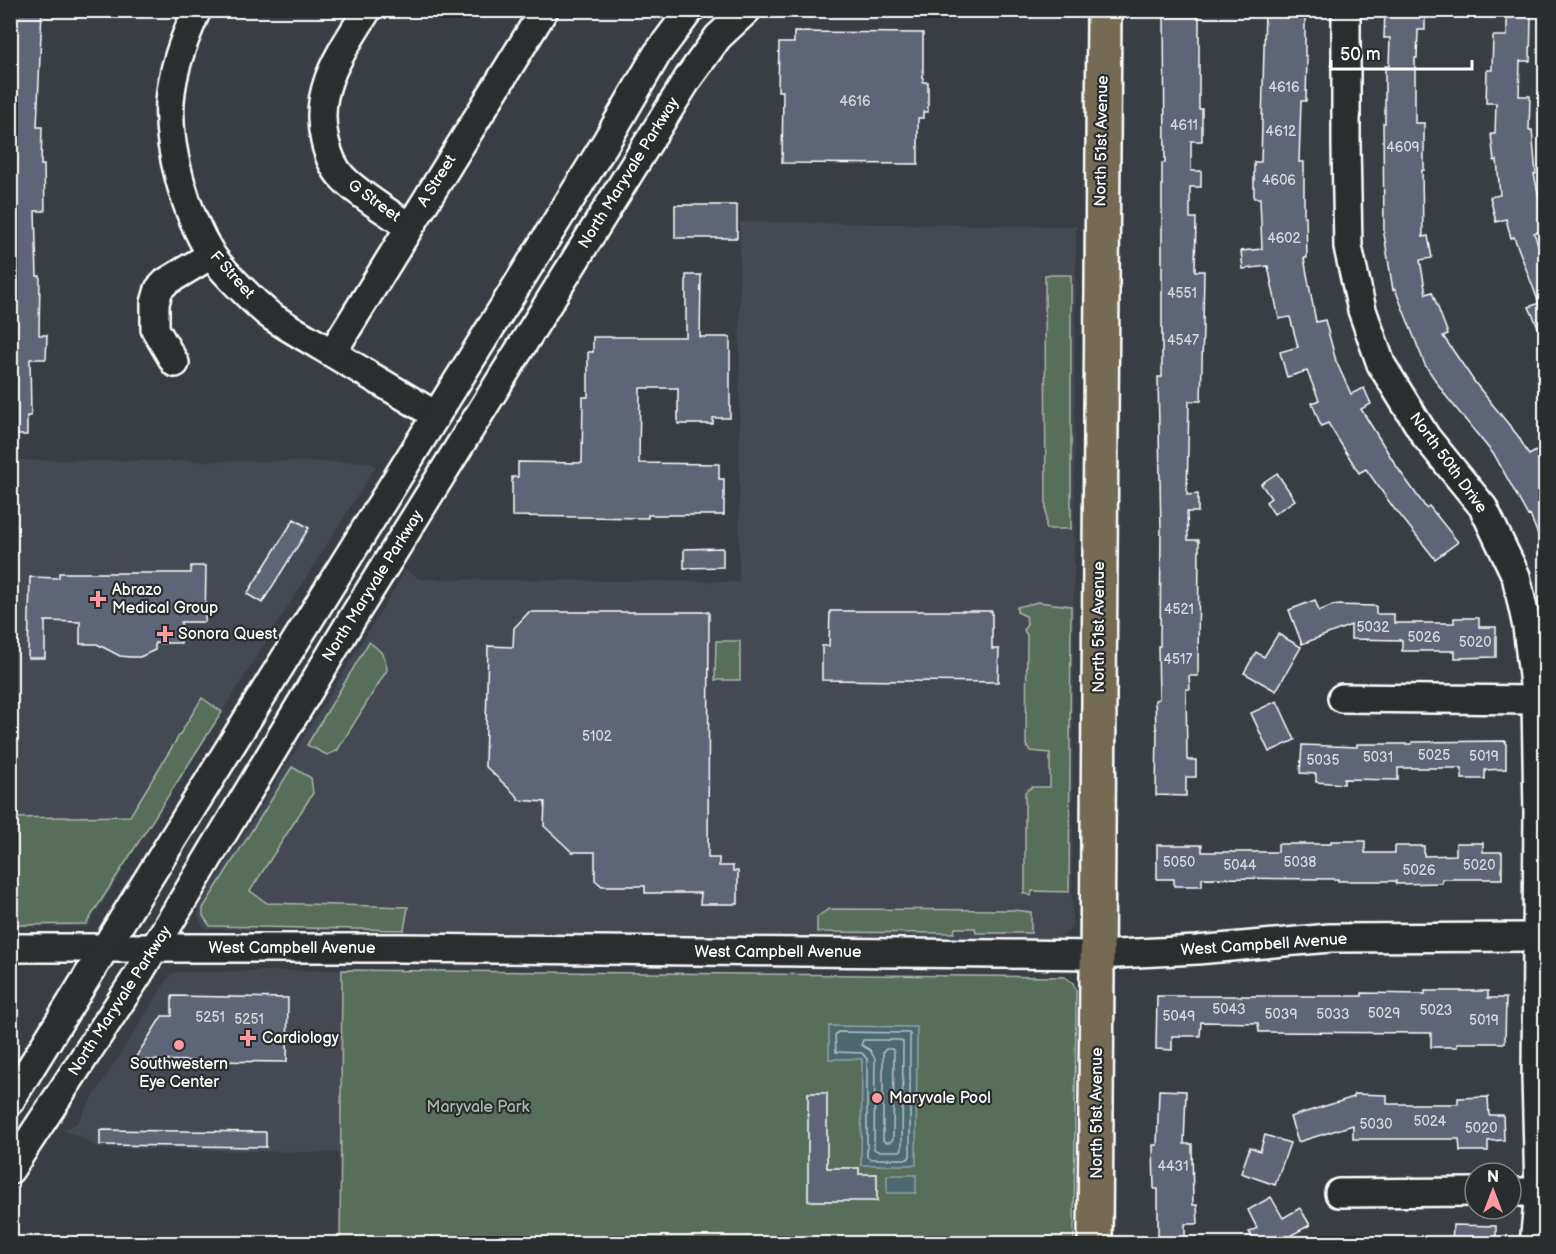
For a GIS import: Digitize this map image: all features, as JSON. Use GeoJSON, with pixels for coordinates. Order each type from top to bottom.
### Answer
{"type":"FeatureCollection","features":[{"type":"Feature","properties":{"kind":"main road","name":"North 51st Avenue"},"geometry":{"type":"LineString","coordinates":[[1095,1244],[1104,10]]}},
{"type":"Feature","properties":{"kind":"street","name":"F Street"},"geometry":{"type":"LineString","coordinates":[[197,10],[175,70],[170,102],[171,132],[174,156],[182,184],[193,216],[211,255],[271,315],[435,415]]}},
{"type":"Feature","properties":{"kind":"street","name":"G Street"},"geometry":{"type":"LineString","coordinates":[[367,10],[327,78],[321,112],[323,132],[328,153],[342,177],[409,227]]}},
{"type":"Feature","properties":{"kind":"street","name":"A Street"},"geometry":{"type":"LineString","coordinates":[[332,353],[544,10]]}},
{"type":"Feature","properties":{"kind":"street","name":"North Maryvale Parkway"},"geometry":{"type":"LineString","coordinates":[[12,1166],[154,949],[356,614],[688,77],[713,43],[747,10]]}},
{"type":"Feature","properties":{"kind":"street","name":"North 50th Drive"},"geometry":{"type":"LineString","coordinates":[[1346,10],[1348,247],[1362,310],[1381,364],[1426,437],[1483,507],[1516,576],[1527,627],[1536,700],[1541,937],[1539,1192],[1534,1244]]}},
{"type":"Feature","properties":{"kind":"street"},"geometry":{"type":"LineString","coordinates":[[10,1101],[107,949],[435,415],[606,142],[657,54],[684,15]]}},
{"type":"Feature","properties":{"kind":"street"},"geometry":{"type":"LineString","coordinates":[[175,363],[155,329],[155,303],[159,289],[166,282],[211,255]]}},
{"type":"Feature","properties":{"kind":"street"},"geometry":{"type":"LineString","coordinates":[[309,620],[356,614]]}},
{"type":"Feature","properties":{"kind":"street"},"geometry":{"type":"LineString","coordinates":[[1342,698],[1536,700]]}},
{"type":"Feature","properties":{"kind":"street"},"geometry":{"type":"LineString","coordinates":[[209,856],[229,792],[259,739],[259,725],[252,712]]}},
{"type":"Feature","properties":{"kind":"street","name":"West Campbell Avenue"},"geometry":{"type":"LineString","coordinates":[[10,948],[401,948],[1098,956],[1330,938],[1541,937]]}},
{"type":"Feature","properties":{"kind":"street"},"geometry":{"type":"LineString","coordinates":[[1339,1193],[1463,1192]]}},
{"type":"Feature","properties":{"kind":"street"},"geometry":{"type":"LineString","coordinates":[[1523,1192],[1539,1192]]}},
{"type":"Feature","properties":{"kind":"shaded area"},"geometry":{"type":"Polygon","coordinates":[[[740,222],[1076,226],[1072,925],[1070,930],[1059,938],[207,929],[201,924],[198,916],[200,906],[406,570],[420,579],[739,582],[740,222]]]}},
{"type":"Feature","properties":{"kind":"shaded area"},"geometry":{"type":"Polygon","coordinates":[[[11,460],[367,462],[376,466],[87,927],[11,927],[11,460]]]}},
{"type":"Feature","properties":{"kind":"shaded area"},"geometry":{"type":"Polygon","coordinates":[[[342,970],[340,1153],[98,1148],[62,1130],[76,1124],[171,974],[342,970]]]}},
{"type":"Feature","properties":{"kind":"green space"},"geometry":{"type":"Polygon","coordinates":[[[1045,275],[1071,275],[1071,529],[1046,529],[1045,275]]]}},
{"type":"Feature","properties":{"kind":"green space"},"geometry":{"type":"Polygon","coordinates":[[[1038,602],[1071,606],[1069,892],[1032,891],[1031,896],[1023,893],[1025,890],[1025,792],[1032,787],[1050,787],[1050,753],[1030,751],[1026,745],[1027,635],[1024,630],[1027,624],[1026,616],[1017,612],[1017,607],[1038,602]]]}},
{"type":"Feature","properties":{"kind":"green space"},"geometry":{"type":"Polygon","coordinates":[[[716,641],[740,641],[740,680],[715,680],[716,641]]]}},
{"type":"Feature","properties":{"kind":"green space"},"geometry":{"type":"Polygon","coordinates":[[[369,642],[382,653],[387,670],[337,751],[327,755],[307,745],[369,642]]]}},
{"type":"Feature","properties":{"kind":"green space"},"geometry":{"type":"Polygon","coordinates":[[[202,698],[222,712],[86,924],[11,925],[11,818],[130,816],[202,698]]]}},
{"type":"Feature","properties":{"kind":"green space"},"geometry":{"type":"Polygon","coordinates":[[[292,767],[311,778],[313,793],[250,891],[267,903],[408,907],[404,930],[210,926],[203,916],[203,908],[292,767]]]}},
{"type":"Feature","properties":{"kind":"green space"},"geometry":{"type":"Polygon","coordinates":[[[829,909],[1031,912],[1031,933],[976,933],[975,928],[955,928],[954,933],[817,932],[817,917],[829,909]]]}},
{"type":"Feature","properties":{"kind":"green space","name":"Maryvale Park"},"geometry":{"type":"Polygon","coordinates":[[[342,970],[1065,977],[1073,983],[1076,990],[1074,1243],[340,1244],[342,970]]]}},
{"type":"Feature","properties":{"kind":"water"},"geometry":{"type":"Polygon","coordinates":[[[829,1026],[917,1027],[916,1165],[861,1165],[862,1059],[829,1059],[829,1026]]]}},
{"type":"Feature","properties":{"kind":"water"},"geometry":{"type":"Polygon","coordinates":[[[887,1175],[916,1175],[916,1193],[887,1193],[887,1175]]]}},
{"type":"Feature","properties":{"kind":"building"},"geometry":{"type":"Polygon","coordinates":[[[10,10],[42,10],[37,127],[42,127],[41,165],[44,165],[45,211],[35,211],[37,276],[40,276],[39,335],[47,335],[46,359],[30,359],[31,416],[27,416],[27,435],[10,435],[10,10]]]}},
{"type":"Feature","properties":{"kind":"building"},"geometry":{"type":"Polygon","coordinates":[[[1164,10],[1199,10],[1199,109],[1202,109],[1202,141],[1191,141],[1191,171],[1201,171],[1201,187],[1190,187],[1190,218],[1196,218],[1195,271],[1204,271],[1201,401],[1189,401],[1187,495],[1198,494],[1198,512],[1187,512],[1188,540],[1199,540],[1198,676],[1189,676],[1190,689],[1186,689],[1187,760],[1196,760],[1196,777],[1186,777],[1186,796],[1156,795],[1155,700],[1159,699],[1161,531],[1158,377],[1162,377],[1162,163],[1165,163],[1164,10]]]}},
{"type":"Feature","properties":{"kind":"building"},"geometry":{"type":"Polygon","coordinates":[[[1265,10],[1305,10],[1306,101],[1301,101],[1299,162],[1304,162],[1307,258],[1304,258],[1316,322],[1325,320],[1336,361],[1351,394],[1364,388],[1371,404],[1361,409],[1397,467],[1426,508],[1429,506],[1458,542],[1435,559],[1395,510],[1366,469],[1359,473],[1328,423],[1321,426],[1312,403],[1319,400],[1307,371],[1287,377],[1280,352],[1298,347],[1290,317],[1279,319],[1268,266],[1243,269],[1241,251],[1262,249],[1260,198],[1254,198],[1254,162],[1261,162],[1265,10]]]}},
{"type":"Feature","properties":{"kind":"building"},"geometry":{"type":"Polygon","coordinates":[[[1385,10],[1425,10],[1425,30],[1418,30],[1417,58],[1415,58],[1415,123],[1424,123],[1423,237],[1428,236],[1432,258],[1420,260],[1426,294],[1432,292],[1448,334],[1443,336],[1476,384],[1518,436],[1529,455],[1538,450],[1545,464],[1545,552],[1530,515],[1528,516],[1495,456],[1446,396],[1425,365],[1395,289],[1393,290],[1384,234],[1383,123],[1385,123],[1385,66],[1389,66],[1390,38],[1384,38],[1385,10]]]}},
{"type":"Feature","properties":{"kind":"building"},"geometry":{"type":"Polygon","coordinates":[[[1507,15],[1531,16],[1530,61],[1520,61],[1519,96],[1530,96],[1529,130],[1532,130],[1536,174],[1534,174],[1545,225],[1545,230],[1534,233],[1545,264],[1545,342],[1529,307],[1539,303],[1514,237],[1511,238],[1506,219],[1496,222],[1490,197],[1500,195],[1497,160],[1494,161],[1491,134],[1495,134],[1496,103],[1486,103],[1487,70],[1492,70],[1493,36],[1507,36],[1507,15]]]}},
{"type":"Feature","properties":{"kind":"building"},"geometry":{"type":"Polygon","coordinates":[[[794,32],[923,33],[923,82],[928,82],[928,112],[923,112],[923,118],[918,118],[918,164],[782,163],[783,91],[778,91],[779,43],[794,43],[794,32]]]}},
{"type":"Feature","properties":{"kind":"building"},"geometry":{"type":"Polygon","coordinates":[[[675,205],[737,205],[737,238],[675,238],[675,205]]]}},
{"type":"Feature","properties":{"kind":"building"},"geometry":{"type":"Polygon","coordinates":[[[686,275],[701,275],[700,337],[730,337],[730,418],[713,418],[713,424],[678,424],[678,388],[640,388],[639,463],[719,464],[719,479],[724,479],[724,515],[648,515],[648,518],[512,516],[512,477],[518,477],[518,462],[582,463],[583,397],[588,397],[588,352],[593,352],[593,337],[686,337],[686,275]]]}},
{"type":"Feature","properties":{"kind":"building"},"geometry":{"type":"Polygon","coordinates":[[[1277,473],[1295,500],[1274,514],[1266,502],[1271,498],[1261,484],[1277,473]]]}},
{"type":"Feature","properties":{"kind":"building"},"geometry":{"type":"Polygon","coordinates":[[[294,519],[309,528],[262,603],[247,594],[294,519]]]}},
{"type":"Feature","properties":{"kind":"building"},"geometry":{"type":"Polygon","coordinates":[[[723,548],[723,567],[684,568],[684,549],[723,548]]]}},
{"type":"Feature","properties":{"kind":"building"},"geometry":{"type":"Polygon","coordinates":[[[191,566],[206,566],[205,622],[181,622],[181,643],[155,643],[155,650],[140,657],[120,656],[97,644],[80,644],[80,622],[45,621],[45,658],[28,658],[30,577],[59,578],[59,573],[191,573],[191,566]]]}},
{"type":"Feature","properties":{"kind":"building"},"geometry":{"type":"Polygon","coordinates":[[[1315,600],[1319,611],[1333,605],[1376,606],[1376,614],[1394,614],[1394,623],[1454,623],[1454,618],[1479,618],[1479,627],[1496,627],[1496,657],[1455,658],[1455,651],[1402,651],[1402,640],[1351,639],[1351,625],[1302,644],[1289,610],[1315,600]]]}},
{"type":"Feature","properties":{"kind":"building"},"geometry":{"type":"Polygon","coordinates":[[[830,611],[992,611],[992,649],[999,649],[998,682],[822,680],[822,646],[829,646],[830,611]]]}},
{"type":"Feature","properties":{"kind":"building"},"geometry":{"type":"Polygon","coordinates":[[[529,612],[709,612],[708,858],[719,858],[719,866],[733,866],[733,871],[738,871],[738,904],[700,904],[701,893],[645,893],[645,886],[602,886],[595,880],[595,852],[572,852],[544,826],[545,802],[518,800],[518,797],[485,766],[488,646],[513,647],[514,628],[529,612]]]}},
{"type":"Feature","properties":{"kind":"building"},"geometry":{"type":"Polygon","coordinates":[[[1278,634],[1301,647],[1276,691],[1244,673],[1256,652],[1264,657],[1278,634]]]}},
{"type":"Feature","properties":{"kind":"building"},"geometry":{"type":"Polygon","coordinates":[[[1277,701],[1295,740],[1269,752],[1251,713],[1277,701]]]}},
{"type":"Feature","properties":{"kind":"building"},"geometry":{"type":"Polygon","coordinates":[[[1506,741],[1506,769],[1485,770],[1485,779],[1462,779],[1462,768],[1398,768],[1398,780],[1344,779],[1344,784],[1316,782],[1316,774],[1300,773],[1302,745],[1357,747],[1357,744],[1506,741]]]}},
{"type":"Feature","properties":{"kind":"building"},"geometry":{"type":"Polygon","coordinates":[[[1331,841],[1365,841],[1365,853],[1395,853],[1395,846],[1424,846],[1424,856],[1456,855],[1456,843],[1483,843],[1483,852],[1502,852],[1502,879],[1442,879],[1442,883],[1396,884],[1396,881],[1338,881],[1338,879],[1202,878],[1202,886],[1174,886],[1174,879],[1157,879],[1157,845],[1202,845],[1202,852],[1278,852],[1278,844],[1331,844],[1331,841]]]}},
{"type":"Feature","properties":{"kind":"building"},"geometry":{"type":"Polygon","coordinates":[[[1425,991],[1488,991],[1488,998],[1506,998],[1505,1043],[1457,1043],[1457,1047],[1431,1047],[1431,1033],[1259,1032],[1258,1023],[1201,1022],[1200,1036],[1172,1036],[1172,1050],[1156,1049],[1157,996],[1362,996],[1362,993],[1425,994],[1425,991]]]}},
{"type":"Feature","properties":{"kind":"building"},"geometry":{"type":"Polygon","coordinates":[[[172,996],[288,998],[287,1062],[134,1060],[162,1016],[172,1016],[172,996]]]}},
{"type":"Feature","properties":{"kind":"building"},"geometry":{"type":"Polygon","coordinates":[[[1159,1090],[1186,1091],[1184,1144],[1192,1144],[1193,1205],[1197,1205],[1198,1224],[1185,1224],[1185,1242],[1158,1243],[1158,1189],[1154,1189],[1153,1145],[1157,1145],[1159,1090]]]}},
{"type":"Feature","properties":{"kind":"building"},"geometry":{"type":"Polygon","coordinates":[[[808,1093],[827,1093],[827,1168],[859,1168],[859,1174],[877,1174],[877,1201],[808,1201],[808,1093]]]}},
{"type":"Feature","properties":{"kind":"building"},"geometry":{"type":"Polygon","coordinates":[[[1354,1094],[1387,1095],[1387,1104],[1458,1104],[1458,1098],[1488,1097],[1489,1115],[1503,1115],[1504,1140],[1488,1141],[1488,1151],[1460,1151],[1459,1139],[1353,1139],[1353,1125],[1298,1142],[1290,1117],[1354,1097],[1354,1094]]]}},
{"type":"Feature","properties":{"kind":"building"},"geometry":{"type":"Polygon","coordinates":[[[100,1130],[266,1132],[266,1147],[100,1145],[100,1130]]]}},
{"type":"Feature","properties":{"kind":"building"},"geometry":{"type":"Polygon","coordinates":[[[1265,1135],[1290,1143],[1275,1185],[1241,1173],[1250,1147],[1260,1151],[1265,1135]]]}},
{"type":"Feature","properties":{"kind":"building"},"geometry":{"type":"Polygon","coordinates":[[[1271,1197],[1283,1218],[1300,1208],[1310,1225],[1275,1244],[1256,1244],[1249,1232],[1257,1228],[1248,1210],[1271,1197]]]}},
{"type":"Feature","properties":{"kind":"building"},"geometry":{"type":"Polygon","coordinates":[[[1453,1225],[1496,1226],[1496,1244],[1452,1244],[1453,1225]]]}},
{"type":"Feature","properties":{"kind":"place","name":"Abrazo Medical Group"},"geometry":{"type":"Point","coordinates":[98,599]}},
{"type":"Feature","properties":{"kind":"place","name":"Sonora Quest"},"geometry":{"type":"Point","coordinates":[165,634]}},
{"type":"Feature","properties":{"kind":"place","name":"Cardiology"},"geometry":{"type":"Point","coordinates":[248,1038]}},
{"type":"Feature","properties":{"kind":"place","name":"Southwestern Eye Center"},"geometry":{"type":"Point","coordinates":[179,1045]}},
{"type":"Feature","properties":{"kind":"place","name":"Maryvale Pool"},"geometry":{"type":"Point","coordinates":[877,1098]}}]}
